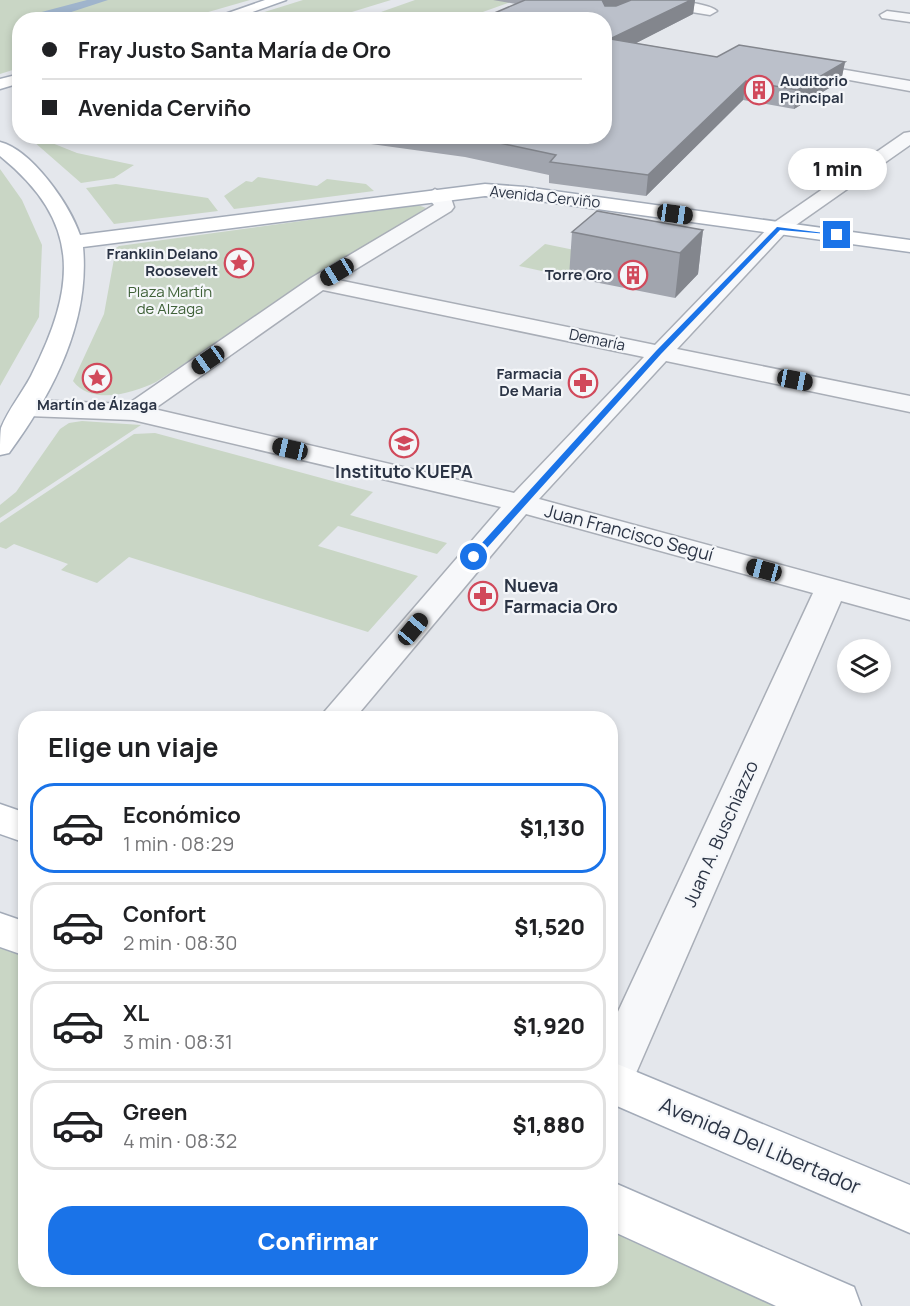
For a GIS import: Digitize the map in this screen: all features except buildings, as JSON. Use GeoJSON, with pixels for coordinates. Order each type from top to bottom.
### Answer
{"type":"FeatureCollection","features":[{"type":"Feature","properties":{"kind":"main road"},"geometry":{"type":"LineString","coordinates":[[240,12],[279,0]]}},
{"type":"Feature","properties":{"kind":"main road"},"geometry":{"type":"LineString","coordinates":[[0,147],[29,170],[47,191],[64,218],[72,242],[74,298],[56,349],[28,408],[0,447]]}},
{"type":"Feature","properties":{"kind":"main road","name":"Avenida Cerviño"},"geometry":{"type":"LineString","coordinates":[[72,242],[485,190],[525,193],[910,246]]}},
{"type":"Feature","properties":{"kind":"main road"},"geometry":{"type":"LineString","coordinates":[[0,818],[18,826]]}},
{"type":"Feature","properties":{"kind":"main road"},"geometry":{"type":"LineString","coordinates":[[0,929],[18,937]]}},
{"type":"Feature","properties":{"kind":"main road","name":"Avenida Del Libertador"},"geometry":{"type":"LineString","coordinates":[[618,1084],[910,1209]]}},
{"type":"Feature","properties":{"kind":"main road"},"geometry":{"type":"LineString","coordinates":[[618,1209],[835,1306]]}},
{"type":"Feature","properties":{"kind":"street"},"geometry":{"type":"LineString","coordinates":[[631,9],[648,0],[710,11]]}},
{"type":"Feature","properties":{"kind":"street"},"geometry":{"type":"LineString","coordinates":[[697,21],[725,0]]}},
{"type":"Feature","properties":{"kind":"street"},"geometry":{"type":"LineString","coordinates":[[887,15],[910,18]]}},
{"type":"Feature","properties":{"kind":"street"},"geometry":{"type":"LineString","coordinates":[[805,69],[910,86]]}},
{"type":"Feature","properties":{"kind":"street"},"geometry":{"type":"LineString","coordinates":[[342,711],[520,503],[658,352],[779,228],[910,137]]}},
{"type":"Feature","properties":{"kind":"street"},"geometry":{"type":"LineString","coordinates":[[133,412],[319,283],[444,207],[444,202],[435,195]]}},
{"type":"Feature","properties":{"kind":"street","name":"Demaría"},"geometry":{"type":"LineString","coordinates":[[319,283],[910,404]]}},
{"type":"Feature","properties":{"kind":"street","name":"Juan Francisco Seguí"},"geometry":{"type":"LineString","coordinates":[[28,408],[133,412],[520,503],[910,610]]}},
{"type":"Feature","properties":{"kind":"street","name":"Juan A. Buschiazzo"},"geometry":{"type":"LineString","coordinates":[[618,1063],[831,588]]}},
{"type":"Feature","properties":{"kind":"green space"},"geometry":{"type":"Polygon","coordinates":[[[0,0],[250,0],[208,12],[12,12],[12,70],[0,74],[0,0]]]}},
{"type":"Feature","properties":{"kind":"green space"},"geometry":{"type":"Polygon","coordinates":[[[303,0],[391,0],[352,12],[265,12],[303,0]]]}},
{"type":"Feature","properties":{"kind":"green space"},"geometry":{"type":"Polygon","coordinates":[[[415,0],[516,0],[483,12],[381,12],[415,0]]]}},
{"type":"Feature","properties":{"kind":"green space"},"geometry":{"type":"Polygon","coordinates":[[[36,144],[54,144],[77,153],[134,165],[114,178],[81,183],[36,144]]]}},
{"type":"Feature","properties":{"kind":"green space"},"geometry":{"type":"Polygon","coordinates":[[[0,169],[22,200],[42,245],[39,317],[0,386],[0,169]]]}},
{"type":"Feature","properties":{"kind":"green space"},"geometry":{"type":"Polygon","coordinates":[[[258,177],[317,186],[327,179],[366,184],[374,191],[234,209],[224,196],[246,181],[252,182],[258,177]]]}},
{"type":"Feature","properties":{"kind":"green space"},"geometry":{"type":"Polygon","coordinates":[[[116,184],[208,198],[218,211],[114,224],[86,188],[116,184]]]}},
{"type":"Feature","properties":{"kind":"green space","name":"Plaza Martín de Alzaga"},"geometry":{"type":"Polygon","coordinates":[[[418,205],[426,208],[156,382],[125,393],[102,395],[81,389],[73,381],[104,314],[116,248],[119,246],[418,205]]]}},
{"type":"Feature","properties":{"kind":"green space"},"geometry":{"type":"Polygon","coordinates":[[[545,244],[594,254],[569,277],[519,266],[545,244]]]}},
{"type":"Feature","properties":{"kind":"green space"},"geometry":{"type":"Polygon","coordinates":[[[82,421],[141,425],[0,518],[0,505],[16,492],[60,429],[69,423],[82,421]]]}},
{"type":"Feature","properties":{"kind":"green space"},"geometry":{"type":"Polygon","coordinates":[[[155,433],[373,492],[350,515],[447,543],[437,554],[338,526],[318,546],[418,576],[368,632],[129,557],[97,583],[61,570],[68,564],[14,544],[6,549],[0,547],[0,523],[134,434],[155,433]]]}},
{"type":"Feature","properties":{"kind":"green space"},"geometry":{"type":"Polygon","coordinates":[[[0,942],[18,951],[18,1287],[618,1287],[618,1228],[785,1306],[0,1306],[0,942]]]}},
{"type":"Feature","properties":{"kind":"water"},"geometry":{"type":"Polygon","coordinates":[[[87,0],[108,0],[71,12],[42,12],[87,0]]]}},
{"type":"Feature","properties":{"kind":"place","name":"Auditorio Principal"},"geometry":{"type":"Point","coordinates":[759,90]}},
{"type":"Feature","properties":{"kind":"place","name":"Franklin Delano Roosevelt"},"geometry":{"type":"Point","coordinates":[239,263]}},
{"type":"Feature","properties":{"kind":"place","name":"Torre Oro"},"geometry":{"type":"Point","coordinates":[633,275]}},
{"type":"Feature","properties":{"kind":"place","name":"Martín de Álzaga"},"geometry":{"type":"Point","coordinates":[97,378]}},
{"type":"Feature","properties":{"kind":"place","name":"Farmacia De Maria"},"geometry":{"type":"Point","coordinates":[583,383]}},
{"type":"Feature","properties":{"kind":"place","name":"Instituto KUEPA"},"geometry":{"type":"Point","coordinates":[404,443]}},
{"type":"Feature","properties":{"kind":"place","name":"Nueva Farmacia Oro"},"geometry":{"type":"Point","coordinates":[483,596]}},
{"type":"Feature","properties":{"kind":"route"},"geometry":{"type":"LineString","coordinates":[[474,557],[520,503],[658,352],[779,228],[837,235]]}}]}
